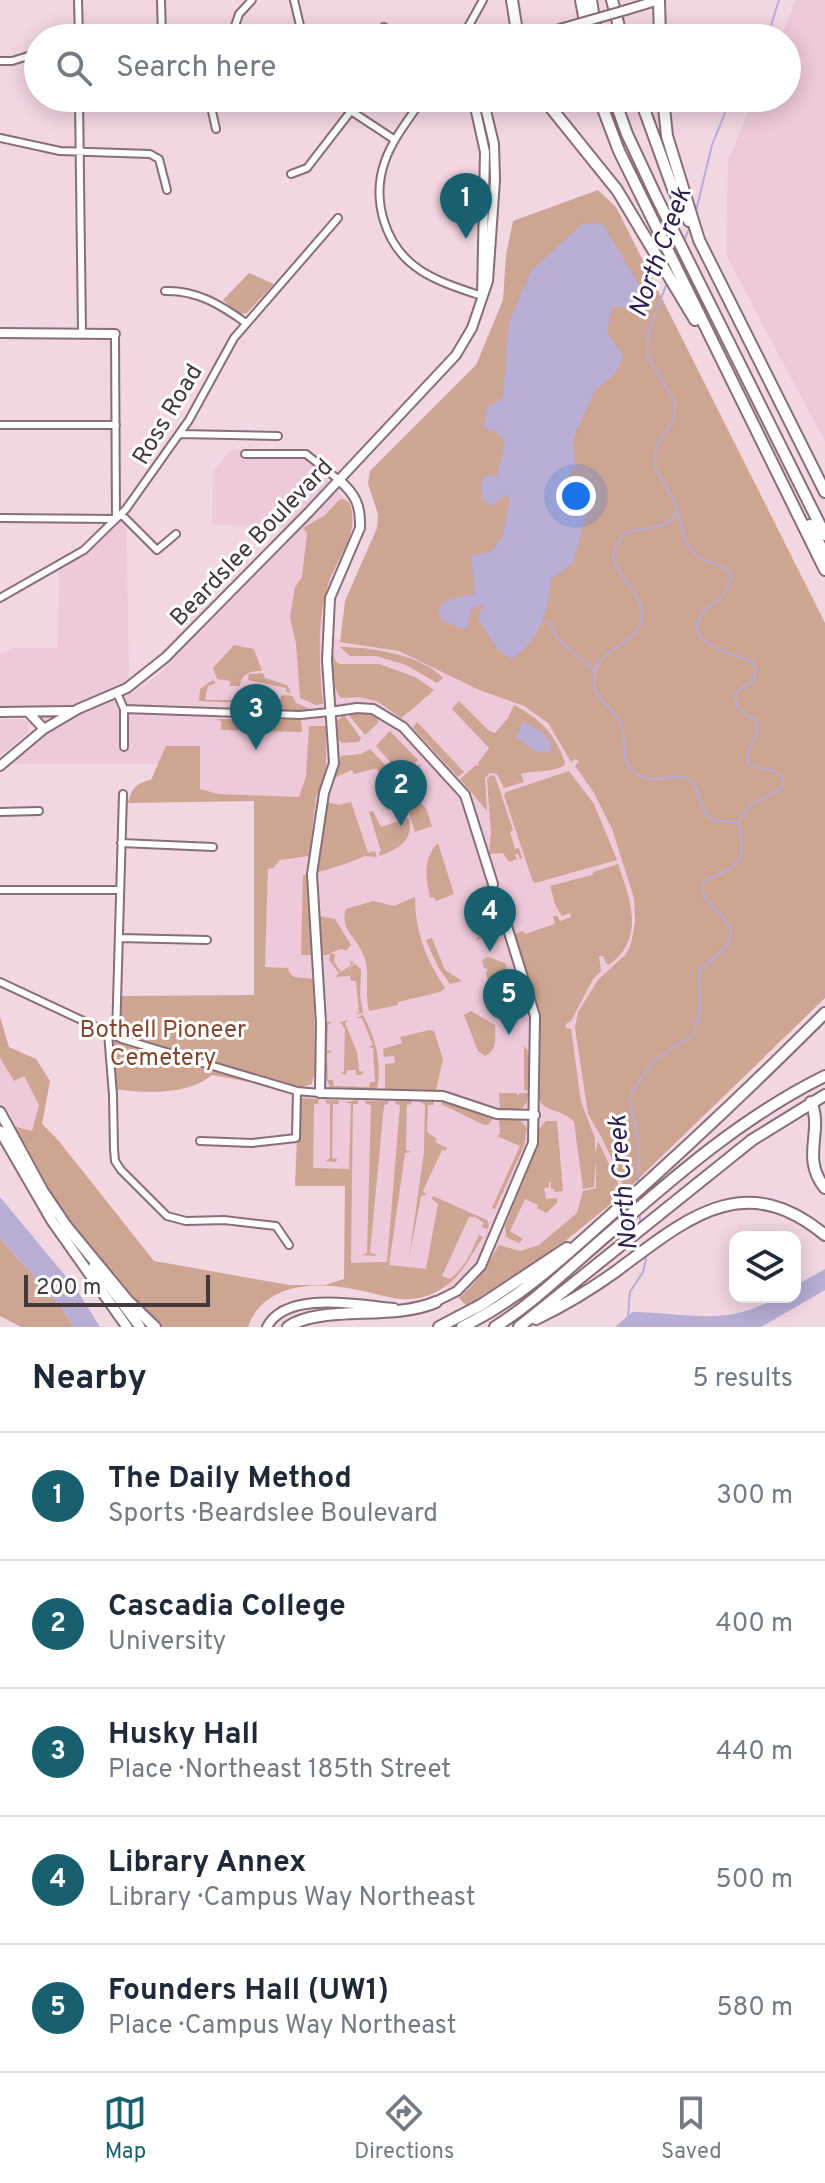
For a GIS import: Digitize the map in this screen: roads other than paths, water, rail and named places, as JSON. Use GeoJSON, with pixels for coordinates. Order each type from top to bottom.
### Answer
{"type":"FeatureCollection","features":[{"type":"Feature","properties":{"kind":"highway"},"geometry":{"type":"LineString","coordinates":[[512,0],[516,24]]}},
{"type":"Feature","properties":{"kind":"highway"},"geometry":{"type":"LineString","coordinates":[[579,0],[583,24]]}},
{"type":"Feature","properties":{"kind":"highway"},"geometry":{"type":"LineString","coordinates":[[593,0],[597,24]]}},
{"type":"Feature","properties":{"kind":"highway"},"geometry":{"type":"LineString","coordinates":[[612,0],[618,24]]}},
{"type":"Feature","properties":{"kind":"highway"},"geometry":{"type":"LineString","coordinates":[[659,0],[660,24]]}},
{"type":"Feature","properties":{"kind":"highway"},"geometry":{"type":"LineString","coordinates":[[552,112],[601,166],[739,394]]}},
{"type":"Feature","properties":{"kind":"highway"},"geometry":{"type":"LineString","coordinates":[[606,112],[619,151],[825,555]]}},
{"type":"Feature","properties":{"kind":"highway"},"geometry":{"type":"LineString","coordinates":[[622,112],[689,258],[825,535]]}},
{"type":"Feature","properties":{"kind":"highway"},"geometry":{"type":"LineString","coordinates":[[645,112],[662,163],[685,204]]}},
{"type":"Feature","properties":{"kind":"highway"},"geometry":{"type":"LineString","coordinates":[[664,112],[667,136],[685,204],[698,237],[825,492]]}},
{"type":"Feature","properties":{"kind":"highway"},"geometry":{"type":"LineString","coordinates":[[689,258],[825,524]]}},
{"type":"Feature","properties":{"kind":"highway"},"geometry":{"type":"LineString","coordinates":[[683,276],[825,570]]}},
{"type":"Feature","properties":{"kind":"highway"},"geometry":{"type":"LineString","coordinates":[[462,1327],[533,1284],[652,1180],[825,1013]]}},
{"type":"Feature","properties":{"kind":"highway"},"geometry":{"type":"LineString","coordinates":[[495,1327],[550,1286],[723,1138],[755,1115],[825,1076]]}},
{"type":"Feature","properties":{"kind":"highway"},"geometry":{"type":"LineString","coordinates":[[519,1327],[752,1140],[825,1095]]}},
{"type":"Feature","properties":{"kind":"highway"},"geometry":{"type":"LineString","coordinates":[[811,1102],[817,1121],[811,1151],[813,1164],[825,1188]]}},
{"type":"Feature","properties":{"kind":"highway"},"geometry":{"type":"LineString","coordinates":[[519,1327],[575,1298],[704,1211],[728,1203],[767,1203],[786,1210],[821,1231]]}},
{"type":"Feature","properties":{"kind":"highway"},"geometry":{"type":"LineString","coordinates":[[66,1226],[127,1300],[155,1327]]}},
{"type":"Feature","properties":{"kind":"highway"},"geometry":{"type":"LineString","coordinates":[[439,1327],[481,1305],[598,1227]]}},
{"type":"Feature","properties":{"kind":"highway"},"geometry":{"type":"LineString","coordinates":[[288,1327],[307,1319],[408,1311],[436,1302]]}},
{"type":"Feature","properties":{"kind":"main road"},"geometry":{"type":"LineString","coordinates":[[0,1112],[43,1191],[106,1284],[140,1327]]}},
{"type":"Feature","properties":{"kind":"main road"},"geometry":{"type":"LineString","coordinates":[[0,1131],[52,1221],[127,1327]]}},
{"type":"Feature","properties":{"kind":"street"},"geometry":{"type":"LineString","coordinates":[[78,0],[79,24]]}},
{"type":"Feature","properties":{"kind":"street"},"geometry":{"type":"LineString","coordinates":[[161,0],[162,24]]}},
{"type":"Feature","properties":{"kind":"street"},"geometry":{"type":"LineString","coordinates":[[236,24],[239,14],[251,0]]}},
{"type":"Feature","properties":{"kind":"street"},"geometry":{"type":"LineString","coordinates":[[294,0],[300,24]]}},
{"type":"Feature","properties":{"kind":"street"},"geometry":{"type":"LineString","coordinates":[[470,24],[483,0]]}},
{"type":"Feature","properties":{"kind":"street"},"geometry":{"type":"LineString","coordinates":[[577,24],[659,0]]}},
{"type":"Feature","properties":{"kind":"street"},"geometry":{"type":"LineString","coordinates":[[0,61],[24,57]]}},
{"type":"Feature","properties":{"kind":"street"},"geometry":{"type":"LineString","coordinates":[[79,112],[82,334]]}},
{"type":"Feature","properties":{"kind":"street"},"geometry":{"type":"LineString","coordinates":[[212,112],[216,129]]}},
{"type":"Feature","properties":{"kind":"street"},"geometry":{"type":"LineString","coordinates":[[291,174],[307,168],[350,112]]}},
{"type":"Feature","properties":{"kind":"street"},"geometry":{"type":"LineString","coordinates":[[353,112],[395,140]]}},
{"type":"Feature","properties":{"kind":"street"},"geometry":{"type":"LineString","coordinates":[[414,112],[395,140],[380,179],[382,216],[392,239],[407,260],[422,272],[482,296]]}},
{"type":"Feature","properties":{"kind":"street","name":"Beardslee Boulevard"},"geometry":{"type":"LineString","coordinates":[[476,112],[485,152],[482,296]]}},
{"type":"Feature","properties":{"kind":"street","name":"Beardslee Boulevard"},"geometry":{"type":"LineString","coordinates":[[0,766],[44,729],[138,681],[166,657],[447,368],[472,328],[488,281],[495,177],[494,144],[486,112]]}},
{"type":"Feature","properties":{"kind":"street"},"geometry":{"type":"LineString","coordinates":[[0,138],[60,151],[150,154],[159,159],[167,190]]}},
{"type":"Feature","properties":{"kind":"street","name":"Ross Road"},"geometry":{"type":"LineString","coordinates":[[0,598],[84,550],[118,517],[180,434],[234,338],[338,218]]}},
{"type":"Feature","properties":{"kind":"street"},"geometry":{"type":"LineString","coordinates":[[165,291],[187,291],[220,304],[246,323]]}},
{"type":"Feature","properties":{"kind":"street"},"geometry":{"type":"LineString","coordinates":[[0,333],[115,334],[118,517]]}},
{"type":"Feature","properties":{"kind":"street"},"geometry":{"type":"LineString","coordinates":[[0,425],[116,425]]}},
{"type":"Feature","properties":{"kind":"street"},"geometry":{"type":"LineString","coordinates":[[180,434],[278,436]]}},
{"type":"Feature","properties":{"kind":"street"},"geometry":{"type":"LineString","coordinates":[[245,454],[306,454],[353,493],[360,515],[360,528],[330,598],[327,660],[334,763],[324,793],[312,874],[321,1023],[320,1093]]}},
{"type":"Feature","properties":{"kind":"street"},"geometry":{"type":"LineString","coordinates":[[0,518],[118,517],[157,550],[176,534]]}},
{"type":"Feature","properties":{"kind":"street"},"geometry":{"type":"LineString","coordinates":[[117,693],[124,709],[124,747]]}},
{"type":"Feature","properties":{"kind":"street"},"geometry":{"type":"LineString","coordinates":[[124,709],[300,715],[373,709],[403,727],[465,795],[493,884]]}},
{"type":"Feature","properties":{"kind":"street"},"geometry":{"type":"LineString","coordinates":[[0,712],[75,711]]}},
{"type":"Feature","properties":{"kind":"street"},"geometry":{"type":"LineString","coordinates":[[28,712],[44,729]]}},
{"type":"Feature","properties":{"kind":"street"},"geometry":{"type":"LineString","coordinates":[[123,794],[119,938],[112,1034],[115,1161],[167,1216],[186,1221],[224,1220],[276,1226],[289,1245]]}},
{"type":"Feature","properties":{"kind":"street"},"geometry":{"type":"LineString","coordinates":[[0,812],[39,811]]}},
{"type":"Feature","properties":{"kind":"street"},"geometry":{"type":"LineString","coordinates":[[121,843],[213,847]]}},
{"type":"Feature","properties":{"kind":"street"},"geometry":{"type":"LineString","coordinates":[[0,890],[120,890]]}},
{"type":"Feature","properties":{"kind":"street"},"geometry":{"type":"LineString","coordinates":[[267,1327],[281,1310],[306,1304],[398,1308],[436,1302],[457,1291],[474,1275],[487,1255],[530,1153],[535,1115],[535,1016],[501,907]]}},
{"type":"Feature","properties":{"kind":"street"},"geometry":{"type":"LineString","coordinates":[[119,938],[207,940]]}},
{"type":"Feature","properties":{"kind":"street"},"geometry":{"type":"LineString","coordinates":[[0,982],[112,1034],[165,1053],[297,1091],[449,1097],[497,1114],[535,1115]]}},
{"type":"Feature","properties":{"kind":"street"},"geometry":{"type":"LineString","coordinates":[[200,1141],[252,1143],[296,1138],[297,1091]]}},
{"type":"Feature","properties":{"kind":"street"},"geometry":{"type":"LineString","coordinates":[[490,1213],[502,1218]]}},
{"type":"Feature","properties":{"kind":"waterway","name":"North Creek"},"geometry":{"type":"LineString","coordinates":[[771,24],[779,0]]}},
{"type":"Feature","properties":{"kind":"waterway","name":"North Creek"},"geometry":{"type":"LineString","coordinates":[[695,215],[712,145],[725,112]]}},
{"type":"Feature","properties":{"kind":"waterway","name":"North Creek"},"geometry":{"type":"LineString","coordinates":[[684,241],[691,224]]}},
{"type":"Feature","properties":{"kind":"waterway","name":"North Creek"},"geometry":{"type":"LineString","coordinates":[[638,1185],[639,1143],[630,1100],[632,1092],[654,1060],[694,1034],[700,1011],[699,971],[724,949],[731,935],[725,919],[706,899],[704,881],[738,862],[742,847],[738,823],[709,817],[690,780],[679,777],[648,779],[629,767],[621,724],[599,696],[594,682],[598,664],[636,632],[642,613],[634,592],[616,565],[616,545],[625,533],[661,526],[677,511],[655,467],[656,446],[674,420],[675,402],[647,355],[649,330],[668,280]]}},
{"type":"Feature","properties":{"kind":"waterway"},"geometry":{"type":"LineString","coordinates":[[678,512],[684,537],[695,554],[723,567],[732,576],[724,594],[704,611],[698,622],[698,631],[702,639],[711,645],[752,661],[756,670],[753,682],[735,695],[738,708],[755,719],[757,727],[748,753],[749,765],[775,771],[783,778],[782,789],[750,805],[738,823]]}},
{"type":"Feature","properties":{"kind":"waterway"},"geometry":{"type":"LineString","coordinates":[[542,619],[549,623],[558,639],[595,671]]}},
{"type":"Feature","properties":{"kind":"waterway","name":"North Creek"},"geometry":{"type":"LineString","coordinates":[[639,1211],[641,1225]]}},
{"type":"Feature","properties":{"kind":"waterway","name":"North Creek"},"geometry":{"type":"LineString","coordinates":[[628,1315],[630,1292],[643,1272],[647,1254]]}},
{"type":"Feature","properties":{"kind":"tunnel"},"geometry":{"type":"LineString","coordinates":[[493,884],[501,907]]}},
{"type":"Feature","properties":{"kind":"place","name":"The Daily Method"},"geometry":{"type":"Point","coordinates":[466,239]}},
{"type":"Feature","properties":{"kind":"place","name":"Husky Hall"},"geometry":{"type":"Point","coordinates":[256,750]}},
{"type":"Feature","properties":{"kind":"place","name":"Cascadia College"},"geometry":{"type":"Point","coordinates":[401,826]}},
{"type":"Feature","properties":{"kind":"place","name":"Library Annex"},"geometry":{"type":"Point","coordinates":[490,952]}},
{"type":"Feature","properties":{"kind":"place","name":"Founders Hall (UW1)"},"geometry":{"type":"Point","coordinates":[509,1035]}},
{"type":"Feature","properties":{"kind":"park label","name":"Bothell Pioneer Cemetery"},"geometry":{"type":"Point","coordinates":[163,1043]}}]}
